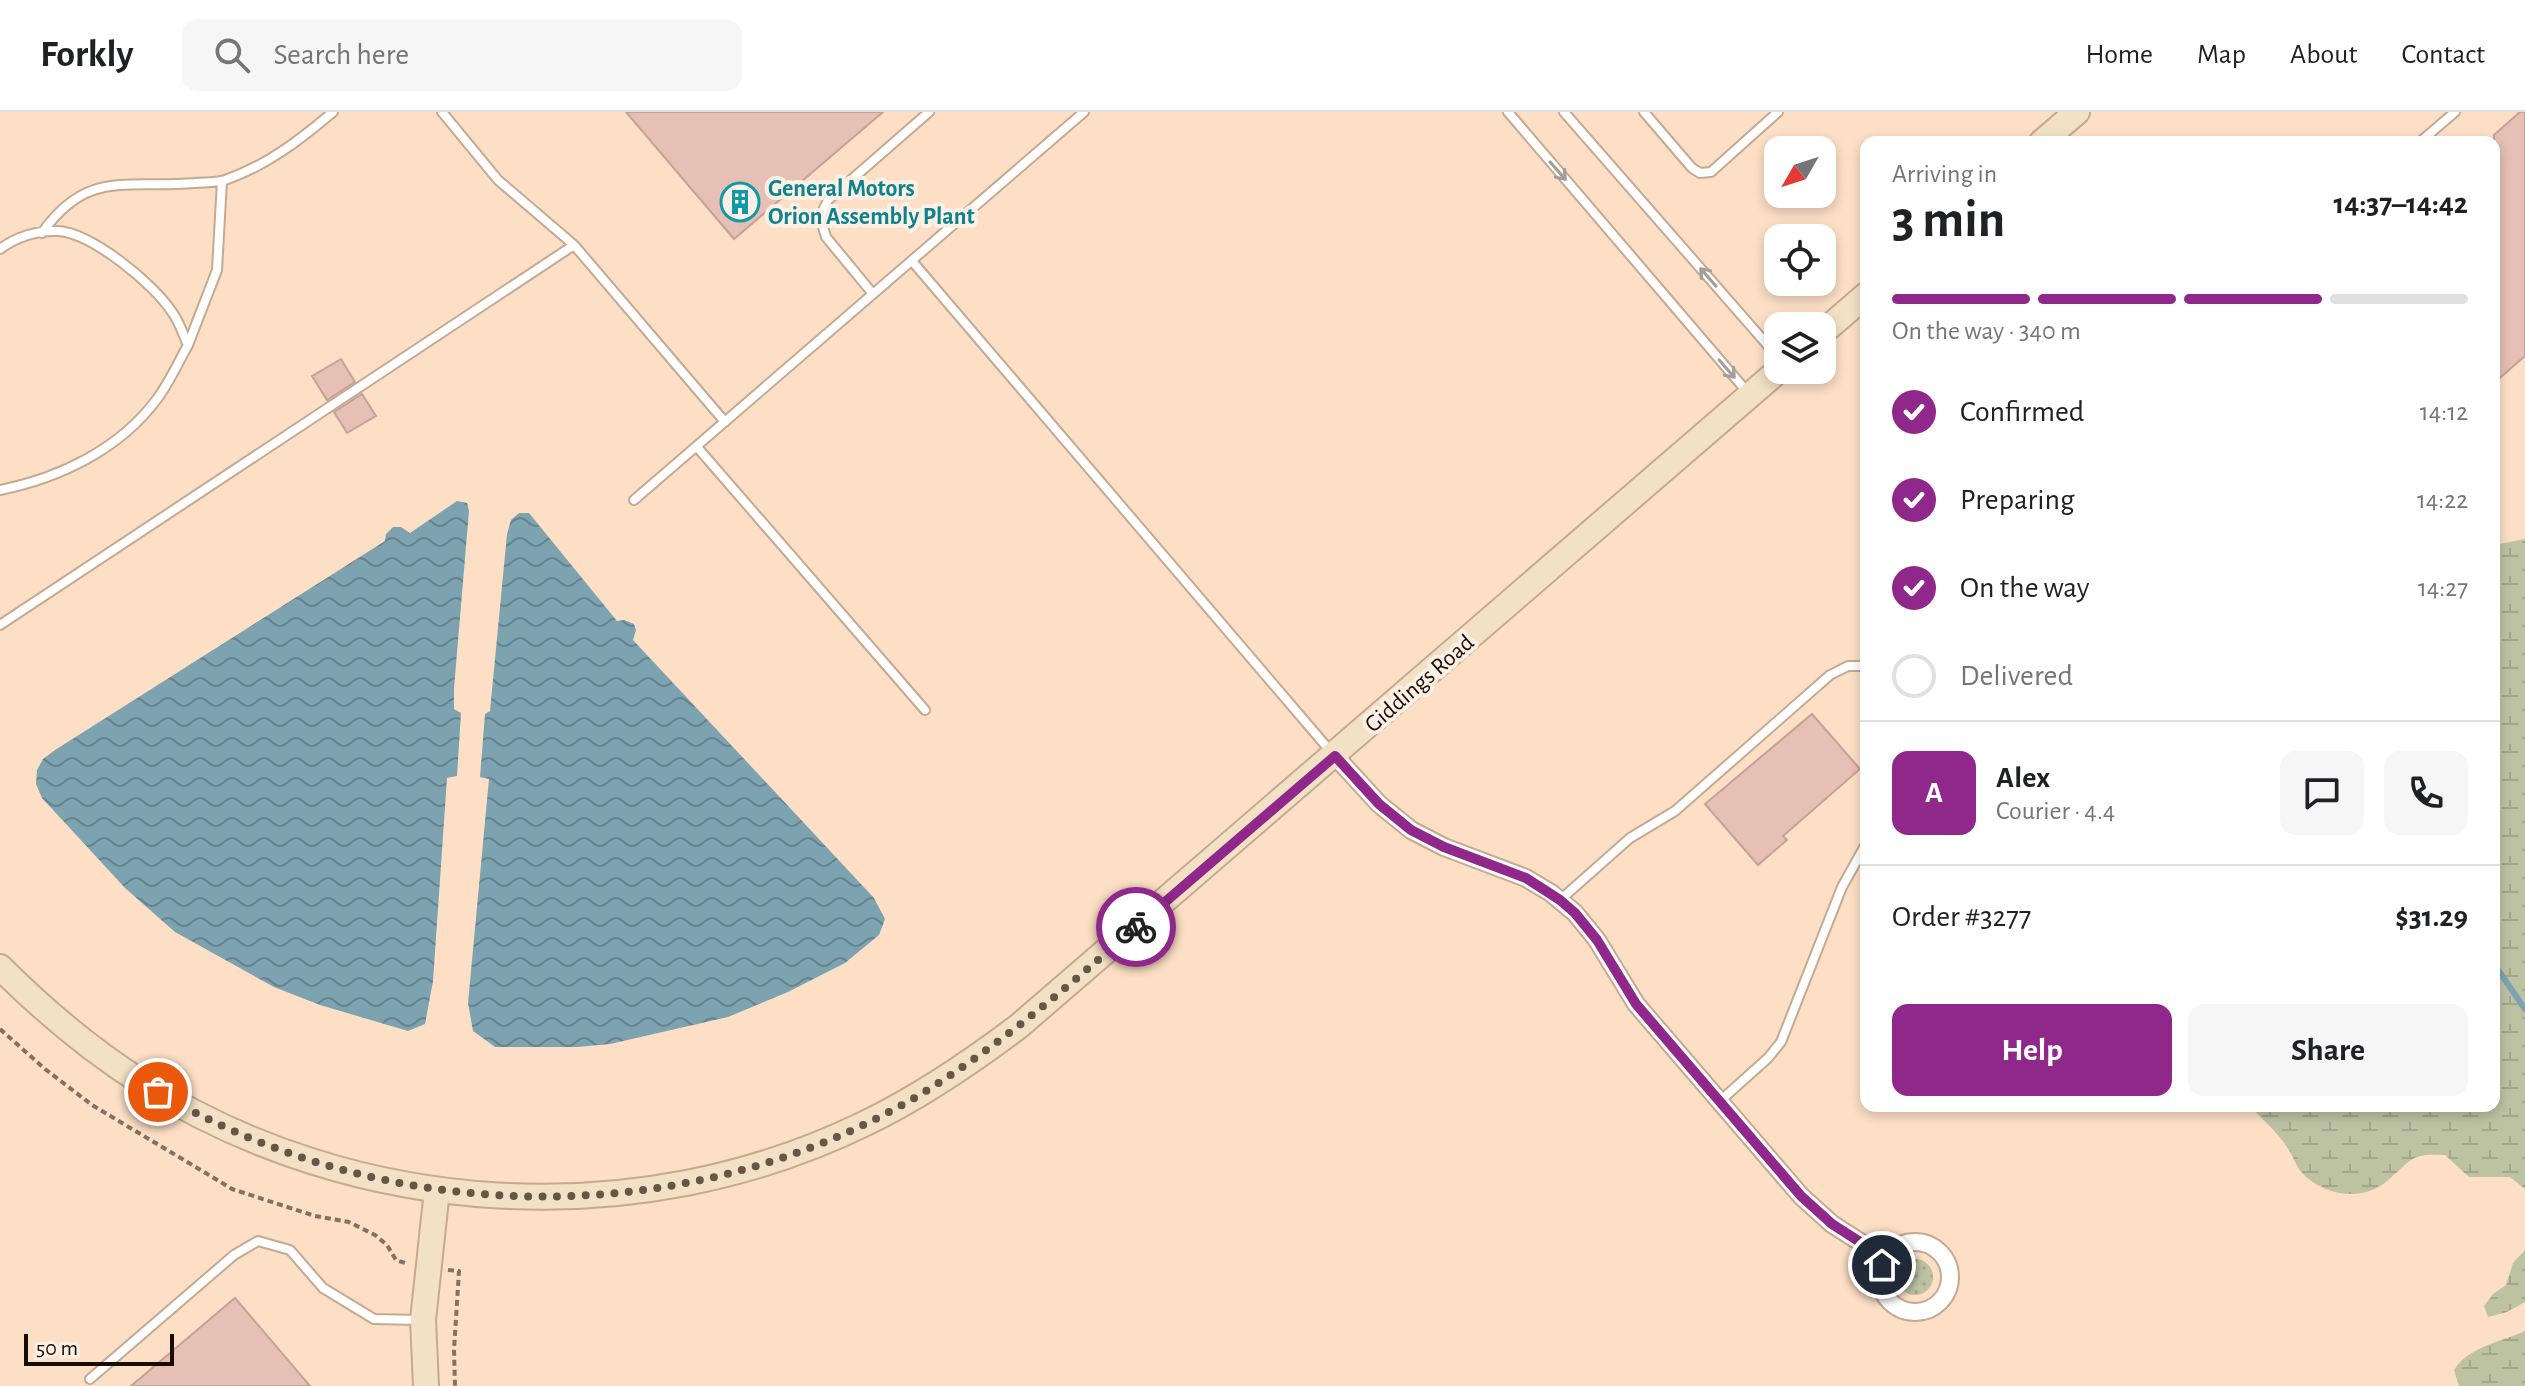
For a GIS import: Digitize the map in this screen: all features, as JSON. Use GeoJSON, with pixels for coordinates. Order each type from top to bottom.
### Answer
{"type":"FeatureCollection","features":[{"type":"Feature","properties":{"kind":"main road"},"geometry":{"type":"LineString","coordinates":[[2049,136],[2077,112]]}},
{"type":"Feature","properties":{"kind":"main road"},"geometry":{"type":"LineString","coordinates":[[1836,321],[1860,300]]}},
{"type":"Feature","properties":{"kind":"main road","name":"Giddings Road"},"geometry":{"type":"LineString","coordinates":[[0,967],[81,1039],[142,1082],[193,1112],[260,1143],[366,1177],[437,1190],[533,1198],[643,1191],[749,1168],[819,1144],[866,1123],[938,1083],[1019,1026],[1764,383]]}},
{"type":"Feature","properties":{"kind":"main road"},"geometry":{"type":"LineString","coordinates":[[426,1386],[423,1320],[437,1190]]}},
{"type":"Feature","properties":{"kind":"street"},"geometry":{"type":"LineString","coordinates":[[1335,756],[1379,804],[1411,830],[1444,847],[1519,875],[1560,900],[1597,940],[1636,1004],[1816,1210],[1851,1238],[1885,1258]]}},
{"type":"Feature","properties":{"kind":"street"},"geometry":{"type":"LineString","coordinates":[[1919,1241],[1934,1247],[1949,1265],[1950,1281],[1945,1296],[1927,1310],[1911,1312],[1896,1307],[1885,1295],[1880,1280],[1885,1258],[1904,1243],[1919,1241]]}},
{"type":"Feature","properties":{"kind":"lane"},"geometry":{"type":"LineString","coordinates":[[42,233],[55,213],[72,198],[98,187],[222,181],[266,163],[302,139],[333,112]]}},
{"type":"Feature","properties":{"kind":"lane"},"geometry":{"type":"LineString","coordinates":[[442,112],[498,180],[574,245],[725,422]]}},
{"type":"Feature","properties":{"kind":"lane"},"geometry":{"type":"LineString","coordinates":[[873,294],[826,237],[820,217],[828,200],[929,112]]}},
{"type":"Feature","properties":{"kind":"lane"},"geometry":{"type":"LineString","coordinates":[[634,500],[1084,112]]}},
{"type":"Feature","properties":{"kind":"lane"},"geometry":{"type":"LineString","coordinates":[[1508,112],[1750,395]]}},
{"type":"Feature","properties":{"kind":"lane"},"geometry":{"type":"LineString","coordinates":[[1564,112],[1764,341]]}},
{"type":"Feature","properties":{"kind":"lane"},"geometry":{"type":"LineString","coordinates":[[1644,112],[1692,168],[1700,173],[1711,172],[1778,112]]}},
{"type":"Feature","properties":{"kind":"lane"},"geometry":{"type":"LineString","coordinates":[[2427,136],[2455,112]]}},
{"type":"Feature","properties":{"kind":"lane"},"geometry":{"type":"LineString","coordinates":[[0,490],[60,472],[93,456],[125,431],[157,399],[188,345],[217,270],[222,181]]}},
{"type":"Feature","properties":{"kind":"lane"},"geometry":{"type":"LineString","coordinates":[[0,249],[32,233],[60,231],[98,245],[149,286],[172,312],[188,345]]}},
{"type":"Feature","properties":{"kind":"lane"},"geometry":{"type":"LineString","coordinates":[[0,625],[574,245]]}},
{"type":"Feature","properties":{"kind":"lane"},"geometry":{"type":"LineString","coordinates":[[912,261],[1335,756]]}},
{"type":"Feature","properties":{"kind":"lane"},"geometry":{"type":"LineString","coordinates":[[697,447],[925,710]]}},
{"type":"Feature","properties":{"kind":"lane"},"geometry":{"type":"LineString","coordinates":[[1560,900],[1630,838],[1675,811],[1835,671],[1860,666]]}},
{"type":"Feature","properties":{"kind":"lane"},"geometry":{"type":"LineString","coordinates":[[1720,1101],[1768,1058],[1781,1042],[1842,887],[1860,855]]}},
{"type":"Feature","properties":{"kind":"lane"},"geometry":{"type":"LineString","coordinates":[[90,1379],[234,1255],[258,1241],[290,1250],[323,1288],[374,1319],[423,1320]]}},
{"type":"Feature","properties":{"kind":"path"},"geometry":{"type":"LineString","coordinates":[[0,1029],[92,1105],[232,1189],[315,1216],[349,1222],[375,1235],[387,1245],[396,1260],[459,1271],[455,1386]]}},
{"type":"Feature","properties":{"kind":"green space"},"geometry":{"type":"Polygon","coordinates":[[[2525,539],[2525,1189],[2510,1177],[2469,1177],[2445,1155],[2424,1155],[2412,1159],[2377,1188],[2344,1194],[2322,1187],[2303,1174],[2283,1141],[2256,1112],[2500,1112],[2500,544],[2525,539]]]}},
{"type":"Feature","properties":{"kind":"green space"},"geometry":{"type":"Polygon","coordinates":[[[2525,1250],[2525,1302],[2507,1312],[2488,1317],[2484,1306],[2493,1294],[2506,1285],[2513,1263],[2525,1250]]]}},
{"type":"Feature","properties":{"kind":"green space"},"geometry":{"type":"Polygon","coordinates":[[[1915,1259],[1928,1264],[1933,1277],[1928,1290],[1915,1295],[1902,1290],[1897,1277],[1902,1264],[1915,1259]]]}},
{"type":"Feature","properties":{"kind":"green space"},"geometry":{"type":"Polygon","coordinates":[[[2525,1331],[2525,1386],[2459,1386],[2454,1370],[2460,1362],[2486,1346],[2525,1331]]]}},
{"type":"Feature","properties":{"kind":"water"},"geometry":{"type":"Polygon","coordinates":[[[457,501],[467,503],[469,511],[454,688],[454,709],[461,713],[457,776],[447,778],[433,981],[425,1024],[408,1031],[320,1005],[274,987],[175,932],[125,888],[42,798],[36,784],[37,770],[43,759],[55,750],[385,541],[386,534],[393,527],[401,527],[410,533],[457,501]]]}},
{"type":"Feature","properties":{"kind":"water"},"geometry":{"type":"Polygon","coordinates":[[[519,513],[529,513],[617,621],[634,624],[633,640],[874,898],[885,919],[879,935],[845,963],[788,992],[728,1017],[610,1044],[495,1047],[473,1031],[468,1003],[489,779],[480,777],[485,714],[490,711],[507,534],[511,520],[519,513]]]}},
{"type":"Feature","properties":{"kind":"building","name":"General Motors Orion Assembly Plant"},"geometry":{"type":"Polygon","coordinates":[[[626,112],[883,112],[734,239],[626,112]]]}},
{"type":"Feature","properties":{"kind":"building"},"geometry":{"type":"Polygon","coordinates":[[[2520,112],[2525,112],[2525,356],[2500,378],[2500,136],[2494,135],[2520,112]]]}},
{"type":"Feature","properties":{"kind":"building"},"geometry":{"type":"Polygon","coordinates":[[[341,359],[355,382],[327,400],[312,376],[341,359]]]}},
{"type":"Feature","properties":{"kind":"building"},"geometry":{"type":"Polygon","coordinates":[[[362,394],[376,416],[347,433],[334,412],[362,394]]]}},
{"type":"Feature","properties":{"kind":"building"},"geometry":{"type":"Polygon","coordinates":[[[1812,714],[1860,769],[1783,836],[1787,840],[1758,865],[1705,804],[1812,714]]]}},
{"type":"Feature","properties":{"kind":"building"},"geometry":{"type":"Polygon","coordinates":[[[235,1298],[310,1386],[131,1386],[235,1298]]]}},
{"type":"Feature","properties":{"kind":"waterway"},"geometry":{"type":"LineString","coordinates":[[2500,973],[2525,1009]]}},
{"type":"Feature","properties":{"kind":"way so far"},"geometry":{"type":"LineString","coordinates":[[158,1092],[260,1143],[366,1177],[437,1190],[508,1197],[557,1198],[643,1191],[705,1179],[788,1155],[850,1131],[914,1098],[984,1053],[1136,927]]}},
{"type":"Feature","properties":{"kind":"place","name":"General Motors Orion Assembly Plant"},"geometry":{"type":"Point","coordinates":[740,202]}},
{"type":"Feature","properties":{"kind":"route"},"geometry":{"type":"LineString","coordinates":[[1136,927],[1335,756],[1379,804],[1411,830],[1427,840],[1526,878],[1575,913],[1597,940],[1636,1004],[1801,1196],[1832,1224],[1885,1258],[1882,1265]]}}]}
